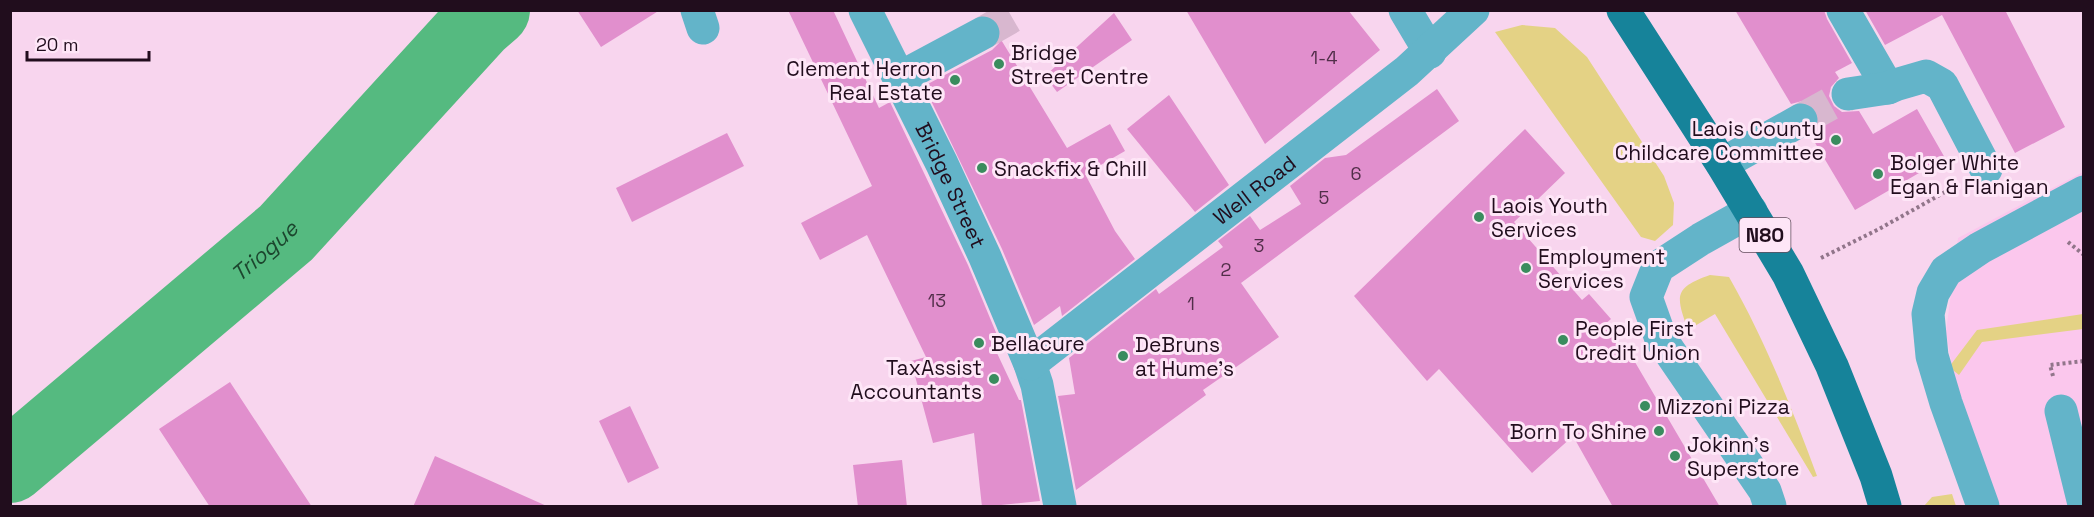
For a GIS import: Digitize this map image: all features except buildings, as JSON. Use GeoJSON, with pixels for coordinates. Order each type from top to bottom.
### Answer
{"type":"FeatureCollection","features":[{"type":"Feature","properties":{"kind":"main road","name":"N80"},"geometry":{"type":"LineString","coordinates":[[1623,10],[1722,164],[1788,274],[1832,366],[1876,476],[1885,507]]}},
{"type":"Feature","properties":{"kind":"street","name":"Bridge Street"},"geometry":{"type":"LineString","coordinates":[[865,10],[980,247],[1030,364],[1037,385],[1060,507]]}},
{"type":"Feature","properties":{"kind":"street"},"geometry":{"type":"LineString","coordinates":[[1405,10],[1418,62]]}},
{"type":"Feature","properties":{"kind":"street","name":"Well Road"},"geometry":{"type":"LineString","coordinates":[[1030,364],[1418,62],[1473,10]]}},
{"type":"Feature","properties":{"kind":"street"},"geometry":{"type":"LineString","coordinates":[[1843,10],[1888,88]]}},
{"type":"Feature","properties":{"kind":"street"},"geometry":{"type":"LineString","coordinates":[[899,78],[983,33]]}},
{"type":"Feature","properties":{"kind":"street"},"geometry":{"type":"LineString","coordinates":[[1848,94],[1888,88],[1894,84],[1926,76],[1942,85],[1986,169]]}},
{"type":"Feature","properties":{"kind":"street"},"geometry":{"type":"LineString","coordinates":[[1722,164],[1801,120]]}},
{"type":"Feature","properties":{"kind":"street"},"geometry":{"type":"LineString","coordinates":[[1983,507],[1932,356],[1928,314],[1933,293],[1946,271],[1980,248],[2084,192]]}},
{"type":"Feature","properties":{"kind":"street"},"geometry":{"type":"LineString","coordinates":[[1750,211],[1658,267],[1646,297],[1661,339],[1765,491],[1770,507]]}},
{"type":"Feature","properties":{"kind":"street"},"geometry":{"type":"LineString","coordinates":[[2061,411],[2084,504]]}},
{"type":"Feature","properties":{"kind":"path"},"geometry":{"type":"LineString","coordinates":[[1788,274],[1879,229],[1986,169]]}},
{"type":"Feature","properties":{"kind":"shaded area"},"geometry":{"type":"Polygon","coordinates":[[[1522,25],[1555,28],[1587,57],[1664,176],[1674,203],[1673,225],[1655,241],[1641,237],[1495,32],[1522,25]]]}},
{"type":"Feature","properties":{"kind":"shaded area"},"geometry":{"type":"Polygon","coordinates":[[[2083,172],[2083,506],[1991,506],[1959,406],[1946,332],[1958,238],[2083,172]]]}},
{"type":"Feature","properties":{"kind":"shaded area"},"geometry":{"type":"Polygon","coordinates":[[[1710,275],[1729,277],[1742,301],[1777,375],[1817,476],[1813,477],[1715,314],[1688,330],[1681,309],[1681,295],[1689,284],[1710,275]]]}},
{"type":"Feature","properties":{"kind":"shaded area"},"geometry":{"type":"Polygon","coordinates":[[[2083,314],[2083,329],[1982,342],[1959,375],[1949,367],[1977,330],[2083,314]]]}},
{"type":"Feature","properties":{"kind":"shaded area"},"geometry":{"type":"Polygon","coordinates":[[[1952,494],[1956,506],[1924,506],[1932,497],[1952,494]]]}},
{"type":"Feature","properties":{"kind":"waterway","name":"Triogue"},"geometry":{"type":"LineString","coordinates":[[10,466],[286,233],[478,23],[493,10]]}},
{"type":"Feature","properties":{"kind":"tunnel"},"geometry":{"type":"LineString","coordinates":[[983,33],[1023,10]]}},
{"type":"Feature","properties":{"kind":"tunnel"},"geometry":{"type":"LineString","coordinates":[[1801,120],[1848,94]]}},
{"type":"Feature","properties":{"kind":"place","name":"Bridge Street Centre"},"geometry":{"type":"Point","coordinates":[999,64]}},
{"type":"Feature","properties":{"kind":"place","name":"Clement Herron Real Estate"},"geometry":{"type":"Point","coordinates":[955,80]}},
{"type":"Feature","properties":{"kind":"place","name":"Laois County Childcare Committee"},"geometry":{"type":"Point","coordinates":[1836,140]}},
{"type":"Feature","properties":{"kind":"place","name":"Snackfix & Chill"},"geometry":{"type":"Point","coordinates":[982,168]}},
{"type":"Feature","properties":{"kind":"place","name":"Bolger White Egan & Flanigan"},"geometry":{"type":"Point","coordinates":[1878,174]}},
{"type":"Feature","properties":{"kind":"place","name":"Laois Youth Services"},"geometry":{"type":"Point","coordinates":[1479,217]}},
{"type":"Feature","properties":{"kind":"place","name":"Employment Services"},"geometry":{"type":"Point","coordinates":[1526,268]}},
{"type":"Feature","properties":{"kind":"place","name":"People First Credit Union"},"geometry":{"type":"Point","coordinates":[1563,340]}},
{"type":"Feature","properties":{"kind":"place","name":"Bellacure"},"geometry":{"type":"Point","coordinates":[979,343]}},
{"type":"Feature","properties":{"kind":"place","name":"DeBruns at Hume’s"},"geometry":{"type":"Point","coordinates":[1123,356]}},
{"type":"Feature","properties":{"kind":"place","name":"TaxAssist Accountants"},"geometry":{"type":"Point","coordinates":[994,379]}},
{"type":"Feature","properties":{"kind":"place","name":"Mizzoni Pizza"},"geometry":{"type":"Point","coordinates":[1645,406]}},
{"type":"Feature","properties":{"kind":"place","name":"Born To Shine"},"geometry":{"type":"Point","coordinates":[1659,431]}},
{"type":"Feature","properties":{"kind":"place","name":"Jokinn's Superstore"},"geometry":{"type":"Point","coordinates":[1675,456]}}]}
